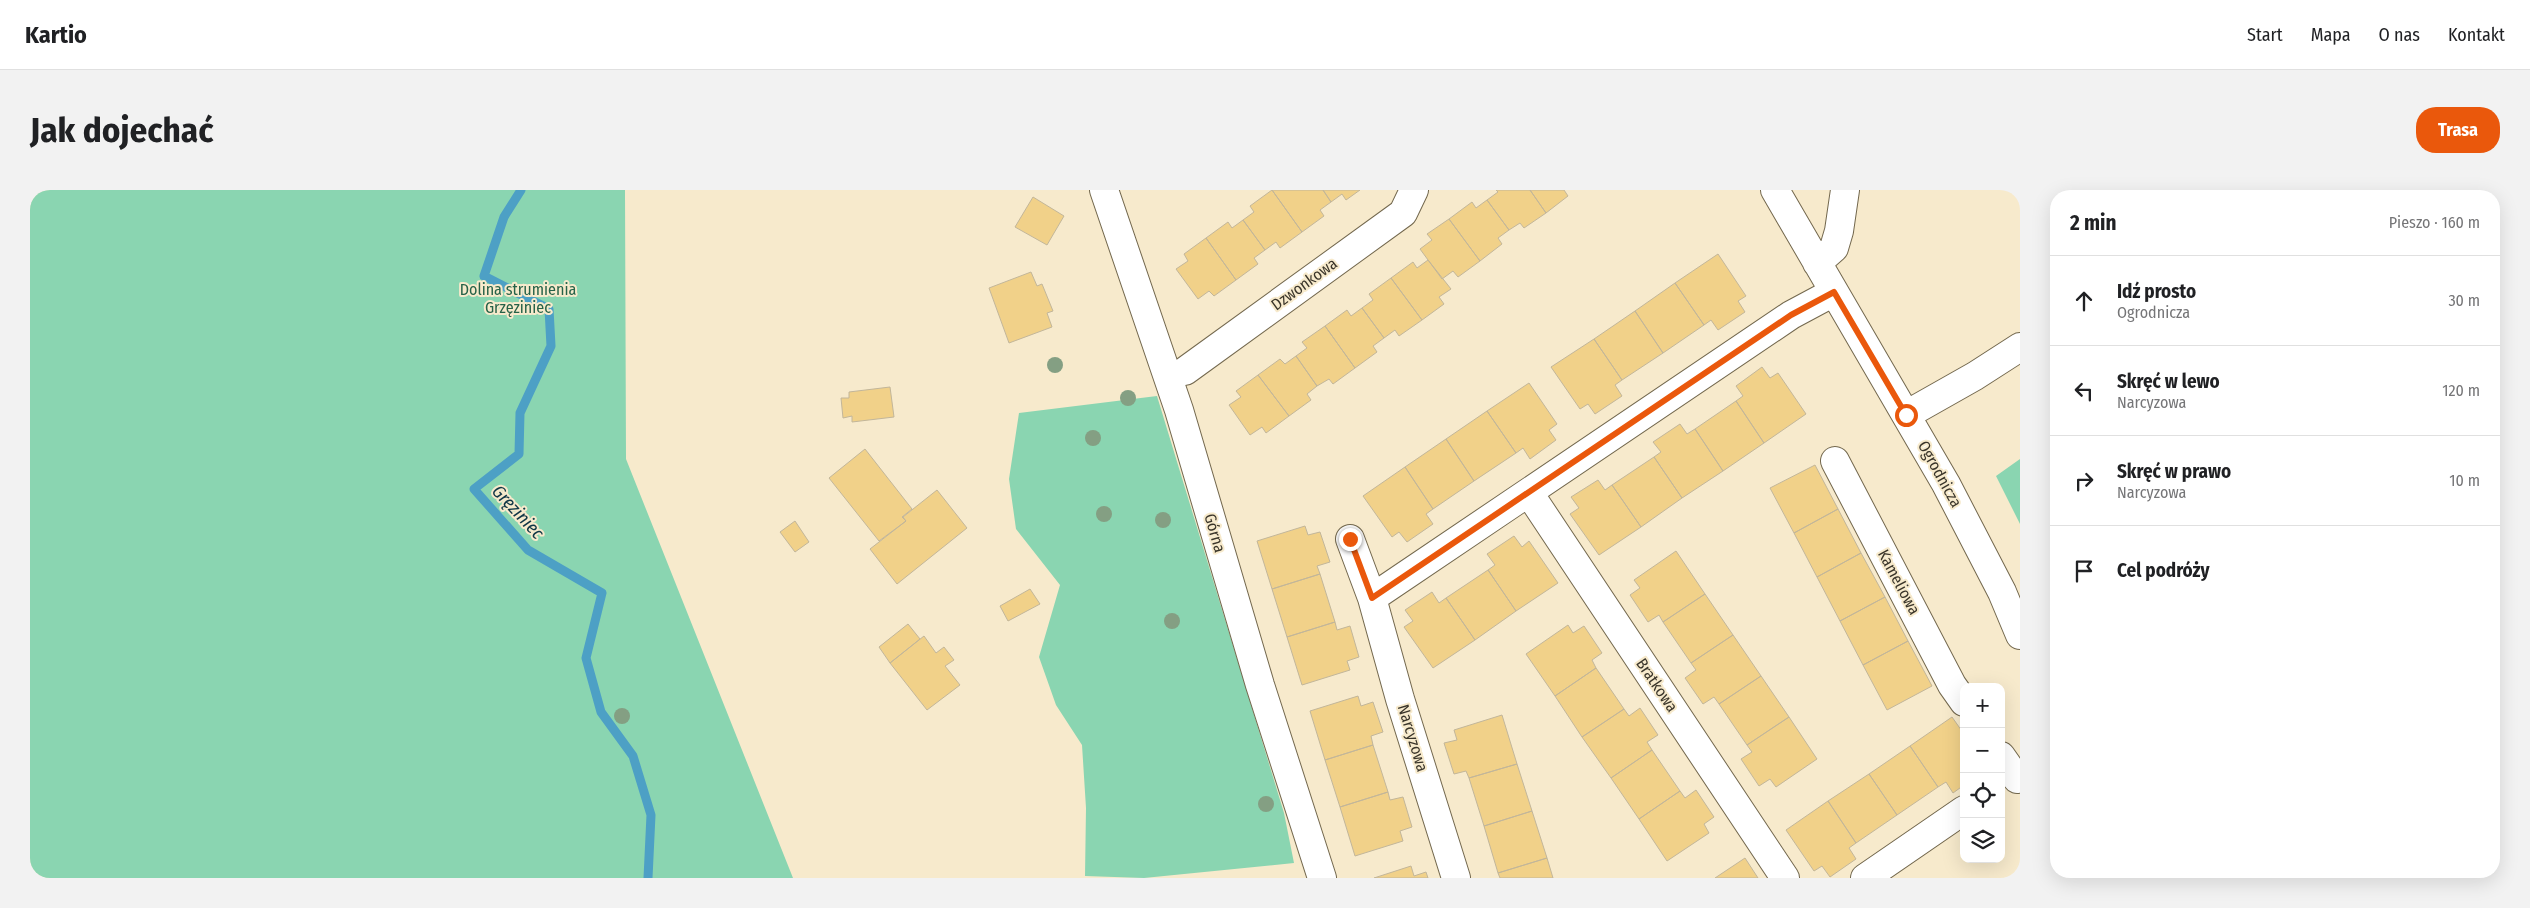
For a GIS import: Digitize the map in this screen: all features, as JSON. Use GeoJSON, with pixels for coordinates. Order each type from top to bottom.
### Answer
{"type":"FeatureCollection","features":[{"type":"Feature","properties":{"kind":"street","name":"Górna"},"geometry":{"type":"LineString","coordinates":[[1104,190],[1179,410],[1260,685],[1322,878]]}},
{"type":"Feature","properties":{"kind":"street","name":"Dzwonkowa"},"geometry":{"type":"LineString","coordinates":[[1185,371],[1404,213],[1414,190]]}},
{"type":"Feature","properties":{"kind":"street","name":"Ogrodnicza"},"geometry":{"type":"LineString","coordinates":[[1775,190],[1906,415],[1981,549],[2020,634]]}},
{"type":"Feature","properties":{"kind":"street"},"geometry":{"type":"LineString","coordinates":[[1817,263],[1834,248],[1839,231],[1844,190]]}},
{"type":"Feature","properties":{"kind":"street"},"geometry":{"type":"LineString","coordinates":[[1372,598],[1791,315],[1834,292]]}},
{"type":"Feature","properties":{"kind":"street"},"geometry":{"type":"LineString","coordinates":[[1906,415],[1975,376],[2020,347]]}},
{"type":"Feature","properties":{"kind":"street","name":"Kameliowa"},"geometry":{"type":"LineString","coordinates":[[1836,462],[1952,685],[1960,696]]}},
{"type":"Feature","properties":{"kind":"street","name":"Bratkowa"},"geometry":{"type":"LineString","coordinates":[[1529,493],[1785,878]]}},
{"type":"Feature","properties":{"kind":"street","name":"Narcyzowa"},"geometry":{"type":"LineString","coordinates":[[1350,539],[1372,598],[1400,699],[1456,878]]}},
{"type":"Feature","properties":{"kind":"street"},"geometry":{"type":"LineString","coordinates":[[2005,764],[2013,781]]}},
{"type":"Feature","properties":{"kind":"street"},"geometry":{"type":"LineString","coordinates":[[1865,878],[1960,813]]}},
{"type":"Feature","properties":{"kind":"green space","name":"Dolina strumienia Grzęziniec"},"geometry":{"type":"Polygon","coordinates":[[[30,190],[625,190],[626,459],[793,878],[30,878],[30,190]]]}},
{"type":"Feature","properties":{"kind":"green space"},"geometry":{"type":"Polygon","coordinates":[[[1157,396],[1284,813],[1294,863],[1144,878],[1085,876],[1086,808],[1082,745],[1056,705],[1039,657],[1060,585],[1016,529],[1009,479],[1019,413],[1157,396]]]}},
{"type":"Feature","properties":{"kind":"green space"},"geometry":{"type":"Polygon","coordinates":[[[2020,459],[2020,524],[1996,476],[2020,459]]]}},
{"type":"Feature","properties":{"kind":"building"},"geometry":{"type":"Polygon","coordinates":[[[1272,190],[1323,190],[1331,202],[1320,210],[1324,216],[1302,232],[1272,190]]]}},
{"type":"Feature","properties":{"kind":"building"},"geometry":{"type":"Polygon","coordinates":[[[1272,190],[1302,232],[1280,248],[1276,242],[1265,250],[1243,220],[1254,212],[1250,206],[1272,190]]]}},
{"type":"Feature","properties":{"kind":"building"},"geometry":{"type":"Polygon","coordinates":[[[1323,190],[1360,190],[1346,200],[1342,194],[1331,202],[1323,190]]]}},
{"type":"Feature","properties":{"kind":"building"},"geometry":{"type":"Polygon","coordinates":[[[1496,190],[1530,190],[1546,213],[1524,228],[1520,223],[1509,230],[1487,200],[1498,192],[1496,190]]]}},
{"type":"Feature","properties":{"kind":"building"},"geometry":{"type":"Polygon","coordinates":[[[1530,190],[1564,190],[1568,196],[1546,213],[1530,190]]]}},
{"type":"Feature","properties":{"kind":"building"},"geometry":{"type":"Polygon","coordinates":[[[1033,197],[1064,216],[1047,245],[1015,227],[1033,197]]]}},
{"type":"Feature","properties":{"kind":"building"},"geometry":{"type":"Polygon","coordinates":[[[1487,200],[1509,230],[1498,238],[1502,244],[1480,261],[1449,219],[1472,202],[1476,208],[1487,200]]]}},
{"type":"Feature","properties":{"kind":"building"},"geometry":{"type":"Polygon","coordinates":[[[1449,219],[1480,261],[1458,277],[1453,271],[1442,279],[1420,249],[1432,240],[1427,234],[1449,219]]]}},
{"type":"Feature","properties":{"kind":"building"},"geometry":{"type":"Polygon","coordinates":[[[1243,220],[1265,250],[1254,258],[1258,264],[1236,280],[1206,238],[1228,222],[1232,228],[1243,220]]]}},
{"type":"Feature","properties":{"kind":"building"},"geometry":{"type":"Polygon","coordinates":[[[1206,238],[1236,280],[1214,296],[1209,291],[1198,299],[1176,269],[1188,261],[1184,254],[1206,238]]]}},
{"type":"Feature","properties":{"kind":"building"},"geometry":{"type":"Polygon","coordinates":[[[1718,254],[1746,296],[1738,301],[1745,312],[1718,330],[1711,320],[1704,325],[1675,283],[1718,254]]]}},
{"type":"Feature","properties":{"kind":"building"},"geometry":{"type":"Polygon","coordinates":[[[1428,260],[1451,289],[1439,297],[1444,304],[1422,320],[1391,278],[1413,262],[1417,268],[1428,260]]]}},
{"type":"Feature","properties":{"kind":"building"},"geometry":{"type":"Polygon","coordinates":[[[1031,272],[1037,286],[1042,284],[1053,311],[1047,313],[1052,327],[1009,343],[989,288],[1031,272]]]}},
{"type":"Feature","properties":{"kind":"building"},"geometry":{"type":"Polygon","coordinates":[[[1391,278],[1422,320],[1399,336],[1395,330],[1384,338],[1362,308],[1373,300],[1369,294],[1391,278]]]}},
{"type":"Feature","properties":{"kind":"building"},"geometry":{"type":"Polygon","coordinates":[[[1675,283],[1704,325],[1663,353],[1635,311],[1675,283]]]}},
{"type":"Feature","properties":{"kind":"building"},"geometry":{"type":"Polygon","coordinates":[[[1362,308],[1384,338],[1373,346],[1377,352],[1355,368],[1325,326],[1347,310],[1351,316],[1362,308]]]}},
{"type":"Feature","properties":{"kind":"building"},"geometry":{"type":"Polygon","coordinates":[[[1635,311],[1663,353],[1622,380],[1594,339],[1635,311]]]}},
{"type":"Feature","properties":{"kind":"building"},"geometry":{"type":"Polygon","coordinates":[[[1325,326],[1355,368],[1333,384],[1329,379],[1317,386],[1296,356],[1307,348],[1302,342],[1325,326]]]}},
{"type":"Feature","properties":{"kind":"building"},"geometry":{"type":"Polygon","coordinates":[[[1594,339],[1622,380],[1615,385],[1622,396],[1595,414],[1588,404],[1580,409],[1551,367],[1594,339]]]}},
{"type":"Feature","properties":{"kind":"building"},"geometry":{"type":"Polygon","coordinates":[[[1296,356],[1317,386],[1307,394],[1311,400],[1289,416],[1258,375],[1280,359],[1285,364],[1296,356]]]}},
{"type":"Feature","properties":{"kind":"building"},"geometry":{"type":"Polygon","coordinates":[[[1762,367],[1770,378],[1778,373],[1806,414],[1764,443],[1736,401],[1743,396],[1736,386],[1762,367]]]}},
{"type":"Feature","properties":{"kind":"building"},"geometry":{"type":"Polygon","coordinates":[[[1258,375],[1289,416],[1266,433],[1262,427],[1250,435],[1229,405],[1241,397],[1236,391],[1258,375]]]}},
{"type":"Feature","properties":{"kind":"building"},"geometry":{"type":"Polygon","coordinates":[[[1529,383],[1557,424],[1549,430],[1556,440],[1530,459],[1523,448],[1516,453],[1487,411],[1529,383]]]}},
{"type":"Feature","properties":{"kind":"building"},"geometry":{"type":"Polygon","coordinates":[[[890,387],[894,417],[852,422],[852,416],[843,418],[841,398],[849,398],[849,392],[890,387]]]}},
{"type":"Feature","properties":{"kind":"building"},"geometry":{"type":"Polygon","coordinates":[[[1736,401],[1764,443],[1723,471],[1695,429],[1736,401]]]}},
{"type":"Feature","properties":{"kind":"building"},"geometry":{"type":"Polygon","coordinates":[[[1487,411],[1516,453],[1474,481],[1446,439],[1487,411]]]}},
{"type":"Feature","properties":{"kind":"building"},"geometry":{"type":"Polygon","coordinates":[[[1680,424],[1687,434],[1695,429],[1723,471],[1682,498],[1654,457],[1661,452],[1653,442],[1680,424]]]}},
{"type":"Feature","properties":{"kind":"building"},"geometry":{"type":"Polygon","coordinates":[[[1446,439],[1474,481],[1433,509],[1405,467],[1446,439]]]}},
{"type":"Feature","properties":{"kind":"building"},"geometry":{"type":"Polygon","coordinates":[[[865,449],[912,509],[902,517],[906,521],[879,541],[829,478],[865,449]]]}},
{"type":"Feature","properties":{"kind":"building"},"geometry":{"type":"Polygon","coordinates":[[[1654,457],[1682,498],[1641,527],[1612,485],[1654,457]]]}},
{"type":"Feature","properties":{"kind":"building"},"geometry":{"type":"Polygon","coordinates":[[[1815,465],[1838,509],[1794,533],[1770,488],[1815,465]]]}},
{"type":"Feature","properties":{"kind":"building"},"geometry":{"type":"Polygon","coordinates":[[[1405,467],[1433,509],[1426,514],[1433,524],[1407,542],[1399,532],[1392,537],[1363,496],[1405,467]]]}},
{"type":"Feature","properties":{"kind":"building"},"geometry":{"type":"Polygon","coordinates":[[[1598,480],[1605,490],[1612,485],[1641,527],[1599,555],[1570,514],[1579,508],[1571,497],[1598,480]]]}},
{"type":"Feature","properties":{"kind":"building"},"geometry":{"type":"Polygon","coordinates":[[[937,490],[967,528],[897,584],[870,549],[906,521],[903,517],[937,490]]]}},
{"type":"Feature","properties":{"kind":"building"},"geometry":{"type":"Polygon","coordinates":[[[1838,509],[1861,553],[1817,577],[1794,533],[1838,509]]]}},
{"type":"Feature","properties":{"kind":"building"},"geometry":{"type":"Polygon","coordinates":[[[795,521],[809,542],[795,552],[780,532],[795,521]]]}},
{"type":"Feature","properties":{"kind":"building"},"geometry":{"type":"Polygon","coordinates":[[[1305,526],[1308,535],[1320,532],[1330,562],[1317,566],[1320,574],[1272,589],[1257,541],[1305,526]]]}},
{"type":"Feature","properties":{"kind":"building"},"geometry":{"type":"Polygon","coordinates":[[[1514,536],[1522,547],[1529,541],[1558,583],[1516,611],[1488,570],[1495,565],[1487,554],[1514,536]]]}},
{"type":"Feature","properties":{"kind":"building"},"geometry":{"type":"Polygon","coordinates":[[[1676,551],[1705,594],[1663,622],[1659,615],[1648,622],[1630,595],[1640,588],[1634,580],[1676,551]]]}},
{"type":"Feature","properties":{"kind":"building"},"geometry":{"type":"Polygon","coordinates":[[[1861,553],[1885,597],[1840,621],[1817,577],[1861,553]]]}},
{"type":"Feature","properties":{"kind":"building"},"geometry":{"type":"Polygon","coordinates":[[[1488,570],[1516,611],[1475,640],[1446,598],[1488,570]]]}},
{"type":"Feature","properties":{"kind":"building"},"geometry":{"type":"Polygon","coordinates":[[[1320,574],[1335,622],[1287,637],[1272,589],[1320,574]]]}},
{"type":"Feature","properties":{"kind":"building"},"geometry":{"type":"Polygon","coordinates":[[[1030,589],[1040,604],[1008,621],[1000,606],[1030,589]]]}},
{"type":"Feature","properties":{"kind":"building"},"geometry":{"type":"Polygon","coordinates":[[[1432,592],[1439,603],[1446,598],[1475,640],[1433,668],[1404,627],[1413,621],[1405,610],[1432,592]]]}},
{"type":"Feature","properties":{"kind":"building"},"geometry":{"type":"Polygon","coordinates":[[[1705,594],[1733,635],[1691,663],[1663,622],[1705,594]]]}},
{"type":"Feature","properties":{"kind":"building"},"geometry":{"type":"Polygon","coordinates":[[[1885,597],[1908,641],[1863,665],[1840,621],[1885,597]]]}},
{"type":"Feature","properties":{"kind":"building"},"geometry":{"type":"Polygon","coordinates":[[[1335,622],[1337,630],[1350,626],[1359,657],[1347,661],[1350,670],[1302,685],[1287,637],[1335,622]]]}},
{"type":"Feature","properties":{"kind":"building"},"geometry":{"type":"Polygon","coordinates":[[[908,624],[920,639],[890,663],[879,647],[908,624]]]}},
{"type":"Feature","properties":{"kind":"building"},"geometry":{"type":"Polygon","coordinates":[[[1568,625],[1573,633],[1584,626],[1602,653],[1592,660],[1596,668],[1555,696],[1526,654],[1568,625]]]}},
{"type":"Feature","properties":{"kind":"building"},"geometry":{"type":"Polygon","coordinates":[[[1733,635],[1761,676],[1719,704],[1714,697],[1703,704],[1685,678],[1696,670],[1691,663],[1733,635]]]}},
{"type":"Feature","properties":{"kind":"building"},"geometry":{"type":"Polygon","coordinates":[[[924,636],[936,653],[944,647],[954,660],[945,666],[960,685],[927,710],[890,663],[924,636]]]}},
{"type":"Feature","properties":{"kind":"building"},"geometry":{"type":"Polygon","coordinates":[[[1908,641],[1932,686],[1887,710],[1863,665],[1908,641]]]}},
{"type":"Feature","properties":{"kind":"building"},"geometry":{"type":"Polygon","coordinates":[[[1596,668],[1624,709],[1582,737],[1555,696],[1596,668]]]}},
{"type":"Feature","properties":{"kind":"building"},"geometry":{"type":"Polygon","coordinates":[[[1761,676],[1789,717],[1747,745],[1719,704],[1761,676]]]}},
{"type":"Feature","properties":{"kind":"building"},"geometry":{"type":"Polygon","coordinates":[[[1358,696],[1361,706],[1373,702],[1383,732],[1371,736],[1373,745],[1325,760],[1310,711],[1358,696]]]}},
{"type":"Feature","properties":{"kind":"building"},"geometry":{"type":"Polygon","coordinates":[[[1640,708],[1658,735],[1647,742],[1652,750],[1611,778],[1582,737],[1624,709],[1629,716],[1640,708]]]}},
{"type":"Feature","properties":{"kind":"building"},"geometry":{"type":"Polygon","coordinates":[[[1502,715],[1517,764],[1469,778],[1466,771],[1454,774],[1444,743],[1457,740],[1454,730],[1502,715]]]}},
{"type":"Feature","properties":{"kind":"building"},"geometry":{"type":"Polygon","coordinates":[[[1789,717],[1817,759],[1776,787],[1770,779],[1759,786],[1741,759],[1752,752],[1747,745],[1789,717]]]}},
{"type":"Feature","properties":{"kind":"building"},"geometry":{"type":"Polygon","coordinates":[[[1952,717],[1960,728],[1960,788],[1953,793],[1946,782],[1938,787],[1910,746],[1952,717]]]}},
{"type":"Feature","properties":{"kind":"building"},"geometry":{"type":"Polygon","coordinates":[[[1373,745],[1388,792],[1340,807],[1325,760],[1373,745]]]}},
{"type":"Feature","properties":{"kind":"building"},"geometry":{"type":"Polygon","coordinates":[[[1910,746],[1938,787],[1897,815],[1869,774],[1910,746]]]}},
{"type":"Feature","properties":{"kind":"building"},"geometry":{"type":"Polygon","coordinates":[[[1652,750],[1680,791],[1639,819],[1611,778],[1652,750]]]}},
{"type":"Feature","properties":{"kind":"building"},"geometry":{"type":"Polygon","coordinates":[[[1517,764],[1532,811],[1484,826],[1469,778],[1517,764]]]}},
{"type":"Feature","properties":{"kind":"building"},"geometry":{"type":"Polygon","coordinates":[[[1869,774],[1897,815],[1856,843],[1828,801],[1869,774]]]}},
{"type":"Feature","properties":{"kind":"building"},"geometry":{"type":"Polygon","coordinates":[[[1696,790],[1714,817],[1704,824],[1709,833],[1667,861],[1639,819],[1680,791],[1685,798],[1696,790]]]}},
{"type":"Feature","properties":{"kind":"building"},"geometry":{"type":"Polygon","coordinates":[[[1388,792],[1390,800],[1403,797],[1412,827],[1400,831],[1403,841],[1355,856],[1340,807],[1388,792]]]}},
{"type":"Feature","properties":{"kind":"building"},"geometry":{"type":"Polygon","coordinates":[[[1828,801],[1856,843],[1849,848],[1856,859],[1830,877],[1822,866],[1814,871],[1786,830],[1828,801]]]}},
{"type":"Feature","properties":{"kind":"building"},"geometry":{"type":"Polygon","coordinates":[[[1532,811],[1547,858],[1498,873],[1484,826],[1532,811]]]}},
{"type":"Feature","properties":{"kind":"building"},"geometry":{"type":"Polygon","coordinates":[[[1547,858],[1553,878],[1500,878],[1498,873],[1547,858]]]}},
{"type":"Feature","properties":{"kind":"building"},"geometry":{"type":"Polygon","coordinates":[[[1745,858],[1758,878],[1715,878],[1745,858]]]}},
{"type":"Feature","properties":{"kind":"building"},"geometry":{"type":"Polygon","coordinates":[[[1411,866],[1414,876],[1426,872],[1428,878],[1374,878],[1411,866]]]}},
{"type":"Feature","properties":{"kind":"waterway","name":"Gręziniec"},"geometry":{"type":"LineString","coordinates":[[521,190],[504,217],[484,276],[549,309],[551,346],[520,413],[519,454],[474,489],[528,550],[602,593],[586,658],[601,712],[633,756],[651,815],[648,878]]}},
{"type":"Feature","properties":{"kind":"route"},"geometry":{"type":"LineString","coordinates":[[1350,539],[1372,598],[1391,588],[1791,315],[1834,292],[1906,415]]}}]}
